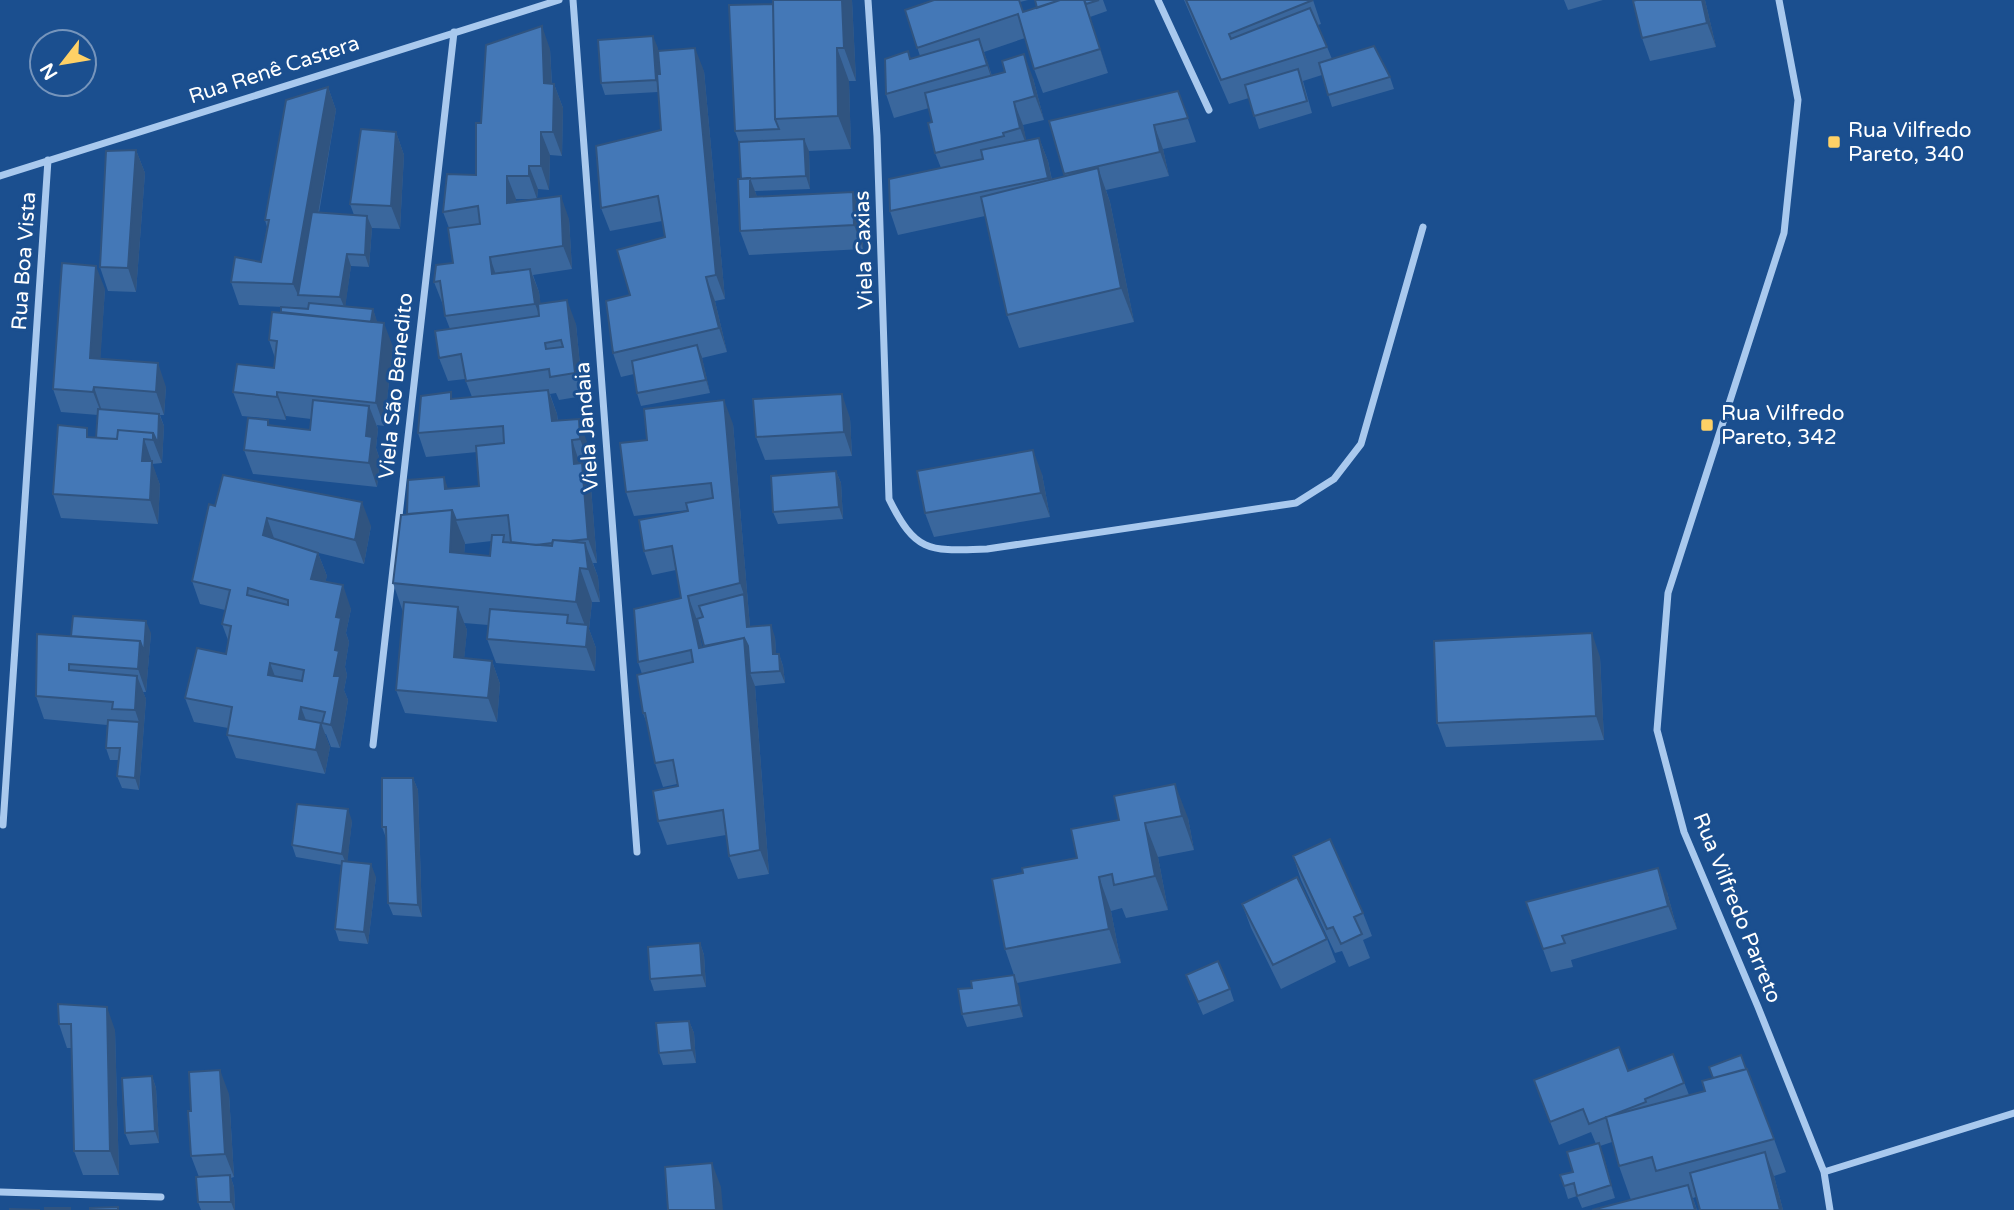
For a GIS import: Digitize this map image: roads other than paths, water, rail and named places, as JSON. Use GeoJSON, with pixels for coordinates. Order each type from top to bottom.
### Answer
{"type":"FeatureCollection","features":[{"type":"Feature","properties":{"kind":"street","name":"Rua Renê Castera"},"geometry":{"type":"LineString","coordinates":[[0,176],[559,0]]}},
{"type":"Feature","properties":{"kind":"street","name":"Viela Jandaia"},"geometry":{"type":"LineString","coordinates":[[573,0],[637,852]]}},
{"type":"Feature","properties":{"kind":"street","name":"Viela Caxias"},"geometry":{"type":"LineString","coordinates":[[868,0],[877,136],[889,499],[900,522],[919,544],[940,551],[987,549],[1296,503],[1334,479],[1362,444],[1423,227]]}},
{"type":"Feature","properties":{"kind":"street"},"geometry":{"type":"LineString","coordinates":[[1158,0],[1209,110]]}},
{"type":"Feature","properties":{"kind":"street","name":"Rua Vilfredo Parreto"},"geometry":{"type":"LineString","coordinates":[[1779,0],[1798,100],[1784,233],[1668,593],[1657,730],[1684,832],[1824,1172],[1830,1210]]}},
{"type":"Feature","properties":{"kind":"street","name":"Viela São Benedito"},"geometry":{"type":"LineString","coordinates":[[373,745],[454,32]]}},
{"type":"Feature","properties":{"kind":"street","name":"Rua Boa Vista"},"geometry":{"type":"LineString","coordinates":[[3,825],[48,160]]}},
{"type":"Feature","properties":{"kind":"street"},"geometry":{"type":"LineString","coordinates":[[1824,1172],[2014,1113]]}},
{"type":"Feature","properties":{"kind":"street"},"geometry":{"type":"LineString","coordinates":[[0,1192],[161,1197]]}},
{"type":"Feature","properties":{"kind":"place","name":"Rua Vilfredo Pareto, 340"},"geometry":{"type":"Point","coordinates":[1834,142]}},
{"type":"Feature","properties":{"kind":"place","name":"Rua Vilfredo Pareto, 342"},"geometry":{"type":"Point","coordinates":[1707,425]}}]}
